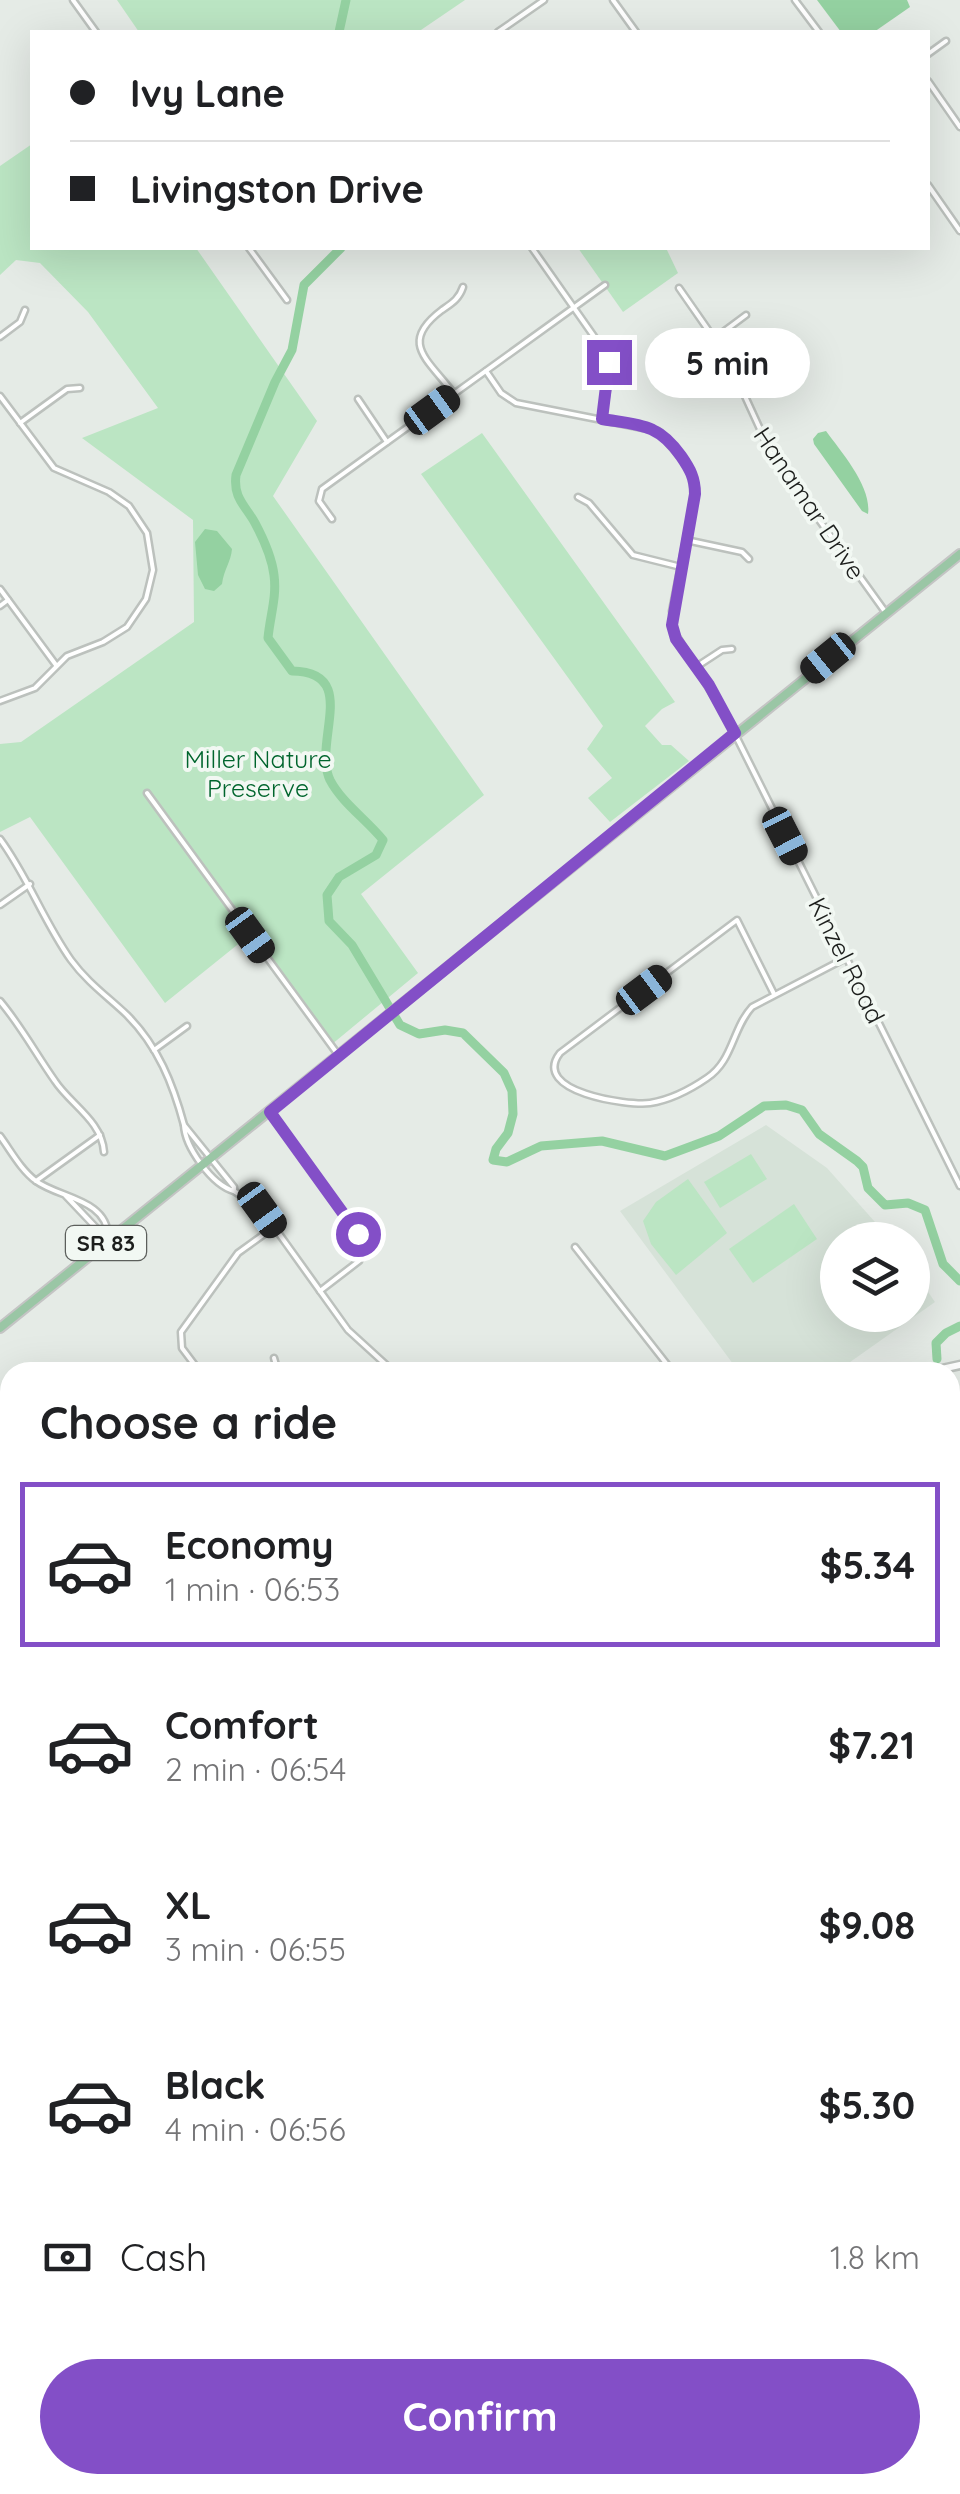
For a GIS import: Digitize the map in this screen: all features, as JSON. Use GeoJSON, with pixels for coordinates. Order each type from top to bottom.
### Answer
{"type":"FeatureCollection","features":[{"type":"Feature","properties":{"kind":"main road","name":"SR 83"},"geometry":{"type":"LineString","coordinates":[[0,1328],[960,554]]}},
{"type":"Feature","properties":{"kind":"street"},"geometry":{"type":"LineString","coordinates":[[72,0],[94,30]]}},
{"type":"Feature","properties":{"kind":"street"},"geometry":{"type":"LineString","coordinates":[[501,30],[544,0]]}},
{"type":"Feature","properties":{"kind":"street"},"geometry":{"type":"LineString","coordinates":[[613,0],[635,30]]}},
{"type":"Feature","properties":{"kind":"street"},"geometry":{"type":"LineString","coordinates":[[795,0],[817,30]]}},
{"type":"Feature","properties":{"kind":"street"},"geometry":{"type":"LineString","coordinates":[[930,53],[946,41]]}},
{"type":"Feature","properties":{"kind":"street"},"geometry":{"type":"LineString","coordinates":[[930,84],[960,127]]}},
{"type":"Feature","properties":{"kind":"street"},"geometry":{"type":"LineString","coordinates":[[930,188],[960,230]]}},
{"type":"Feature","properties":{"kind":"street"},"geometry":{"type":"LineString","coordinates":[[250,250],[287,300]]}},
{"type":"Feature","properties":{"kind":"street"},"geometry":{"type":"LineString","coordinates":[[533,250],[604,349],[609,362],[602,419]]}},
{"type":"Feature","properties":{"kind":"street"},"geometry":{"type":"LineString","coordinates":[[332,519],[319,501],[322,489],[605,285]]}},
{"type":"Feature","properties":{"kind":"street"},"geometry":{"type":"LineString","coordinates":[[454,394],[421,349],[418,337],[423,325],[460,297],[463,287]]}},
{"type":"Feature","properties":{"kind":"street","name":"Hanamar Drive"},"geometry":{"type":"LineString","coordinates":[[679,288],[731,365],[772,452],[886,613]]}},
{"type":"Feature","properties":{"kind":"street"},"geometry":{"type":"LineString","coordinates":[[0,338],[17,326],[25,310]]}},
{"type":"Feature","properties":{"kind":"street"},"geometry":{"type":"LineString","coordinates":[[714,338],[746,315]]}},
{"type":"Feature","properties":{"kind":"street","name":"Kinzel Road"},"geometry":{"type":"LineString","coordinates":[[486,371],[516,403],[658,431],[688,466],[696,490],[672,625],[676,639],[735,733],[960,1186]]}},
{"type":"Feature","properties":{"kind":"street"},"geometry":{"type":"LineString","coordinates":[[20,423],[67,390],[80,388]]}},
{"type":"Feature","properties":{"kind":"street"},"geometry":{"type":"LineString","coordinates":[[0,396],[54,468],[109,492],[129,506],[147,533],[153,552],[151,586],[135,618],[109,639],[73,652],[36,688],[0,701]]}},
{"type":"Feature","properties":{"kind":"street"},"geometry":{"type":"LineString","coordinates":[[358,400],[388,442]]}},
{"type":"Feature","properties":{"kind":"street"},"geometry":{"type":"LineString","coordinates":[[578,497],[589,503],[633,555],[681,567]]}},
{"type":"Feature","properties":{"kind":"street"},"geometry":{"type":"LineString","coordinates":[[686,540],[742,552],[749,559]]}},
{"type":"Feature","properties":{"kind":"street"},"geometry":{"type":"LineString","coordinates":[[0,589],[57,666]]}},
{"type":"Feature","properties":{"kind":"street"},"geometry":{"type":"LineString","coordinates":[[0,606],[8,600]]}},
{"type":"Feature","properties":{"kind":"street"},"geometry":{"type":"LineString","coordinates":[[696,667],[722,650],[732,649]]}},
{"type":"Feature","properties":{"kind":"street"},"geometry":{"type":"LineString","coordinates":[[147,794],[340,1056]]}},
{"type":"Feature","properties":{"kind":"street"},"geometry":{"type":"LineString","coordinates":[[0,839],[76,967],[131,1020],[154,1050],[170,1080],[188,1142],[234,1191],[258,1206],[350,1332],[381,1362]]}},
{"type":"Feature","properties":{"kind":"street"},"geometry":{"type":"LineString","coordinates":[[0,905],[30,884]]}},
{"type":"Feature","properties":{"kind":"street"},"geometry":{"type":"LineString","coordinates":[[774,994],[737,920],[556,1058],[557,1074],[571,1088],[588,1095],[645,1103],[672,1096],[710,1076],[728,1055],[743,1017],[759,1002],[846,958]]}},
{"type":"Feature","properties":{"kind":"street"},"geometry":{"type":"LineString","coordinates":[[0,1001],[58,1086],[100,1135],[104,1152]]}},
{"type":"Feature","properties":{"kind":"street"},"geometry":{"type":"LineString","coordinates":[[154,1050],[187,1026]]}},
{"type":"Feature","properties":{"kind":"street"},"geometry":{"type":"LineString","coordinates":[[270,1112],[358,1234],[359,1261],[320,1291]]}},
{"type":"Feature","properties":{"kind":"street"},"geometry":{"type":"LineString","coordinates":[[184,1124],[208,1161]]}},
{"type":"Feature","properties":{"kind":"street"},"geometry":{"type":"LineString","coordinates":[[36,1181],[100,1135]]}},
{"type":"Feature","properties":{"kind":"street"},"geometry":{"type":"LineString","coordinates":[[0,1136],[36,1181],[65,1196],[109,1238]]}},
{"type":"Feature","properties":{"kind":"street"},"geometry":{"type":"LineString","coordinates":[[193,1362],[181,1345],[181,1332],[235,1256],[274,1227]]}},
{"type":"Feature","properties":{"kind":"street"},"geometry":{"type":"LineString","coordinates":[[575,1247],[665,1362]]}},
{"type":"Feature","properties":{"kind":"street"},"geometry":{"type":"LineString","coordinates":[[274,1358],[275,1362]]}},
{"type":"Feature","properties":{"kind":"shaded area"},"geometry":{"type":"Polygon","coordinates":[[[817,0],[907,0],[910,7],[877,30],[840,30],[817,0]]]}},
{"type":"Feature","properties":{"kind":"shaded area"},"geometry":{"type":"Polygon","coordinates":[[[826,431],[861,482],[868,514],[814,444],[818,433],[826,431]]]}},
{"type":"Feature","properties":{"kind":"shaded area"},"geometry":{"type":"Polygon","coordinates":[[[205,529],[217,531],[232,549],[222,584],[214,591],[205,589],[198,575],[195,542],[205,529]]]}},
{"type":"Feature","properties":{"kind":"shaded area"},"geometry":{"type":"Polygon","coordinates":[[[766,1125],[827,1168],[875,1222],[820,1222],[820,1332],[893,1332],[850,1362],[732,1362],[620,1211],[766,1125]]]}},
{"type":"Feature","properties":{"kind":"green space"},"geometry":{"type":"Polygon","coordinates":[[[117,0],[465,0],[421,30],[138,30],[117,0]]]}},
{"type":"Feature","properties":{"kind":"green space","name":"Miller Nature Preserve"},"geometry":{"type":"Polygon","coordinates":[[[30,145],[30,250],[197,250],[317,421],[273,496],[484,795],[361,894],[418,973],[331,1045],[247,937],[165,1003],[30,817],[0,832],[0,744],[21,742],[194,622],[193,520],[82,438],[158,408],[88,312],[40,263],[16,260],[0,275],[0,166],[30,145]]]}},
{"type":"Feature","properties":{"kind":"green space"},"geometry":{"type":"Polygon","coordinates":[[[579,250],[667,250],[678,273],[623,312],[579,250]]]}},
{"type":"Feature","properties":{"kind":"green space"},"geometry":{"type":"Polygon","coordinates":[[[482,433],[675,702],[645,726],[662,745],[671,745],[689,761],[610,822],[588,798],[612,778],[587,749],[603,726],[421,474],[482,433]]]}},
{"type":"Feature","properties":{"kind":"green space"},"geometry":{"type":"Polygon","coordinates":[[[751,1154],[767,1179],[720,1208],[704,1182],[751,1154]]]}},
{"type":"Feature","properties":{"kind":"green space"},"geometry":{"type":"Polygon","coordinates":[[[688,1179],[727,1233],[676,1275],[651,1244],[643,1221],[656,1202],[688,1179]]]}},
{"type":"Feature","properties":{"kind":"green space"},"geometry":{"type":"Polygon","coordinates":[[[794,1204],[817,1239],[753,1283],[729,1249],[794,1204]]]}},
{"type":"Feature","properties":{"kind":"waterway"},"geometry":{"type":"LineString","coordinates":[[339,30],[346,0]]}},
{"type":"Feature","properties":{"kind":"waterway"},"geometry":{"type":"LineString","coordinates":[[339,250],[304,285],[292,350],[236,475],[238,496],[261,535],[273,569],[275,591],[268,638],[292,671],[313,674],[325,683],[330,696],[326,747],[330,780],[383,840],[376,855],[339,877],[327,895],[329,921],[352,945],[400,1025],[419,1034],[445,1030],[463,1033],[504,1073],[512,1091],[513,1114],[493,1160],[507,1162],[541,1146],[602,1141],[665,1156],[719,1136],[764,1106],[786,1105],[802,1110],[819,1134],[863,1167],[868,1188],[885,1205],[908,1203],[925,1210],[943,1264],[960,1281]]}},
{"type":"Feature","properties":{"kind":"waterway"},"geometry":{"type":"LineString","coordinates":[[937,1359],[936,1343],[960,1326]]}},
{"type":"Feature","properties":{"kind":"route"},"geometry":{"type":"LineString","coordinates":[[358,1234],[270,1112],[735,733],[709,685],[676,639],[672,625],[695,494],[692,473],[672,443],[658,431],[602,419],[609,362]]}}]}
